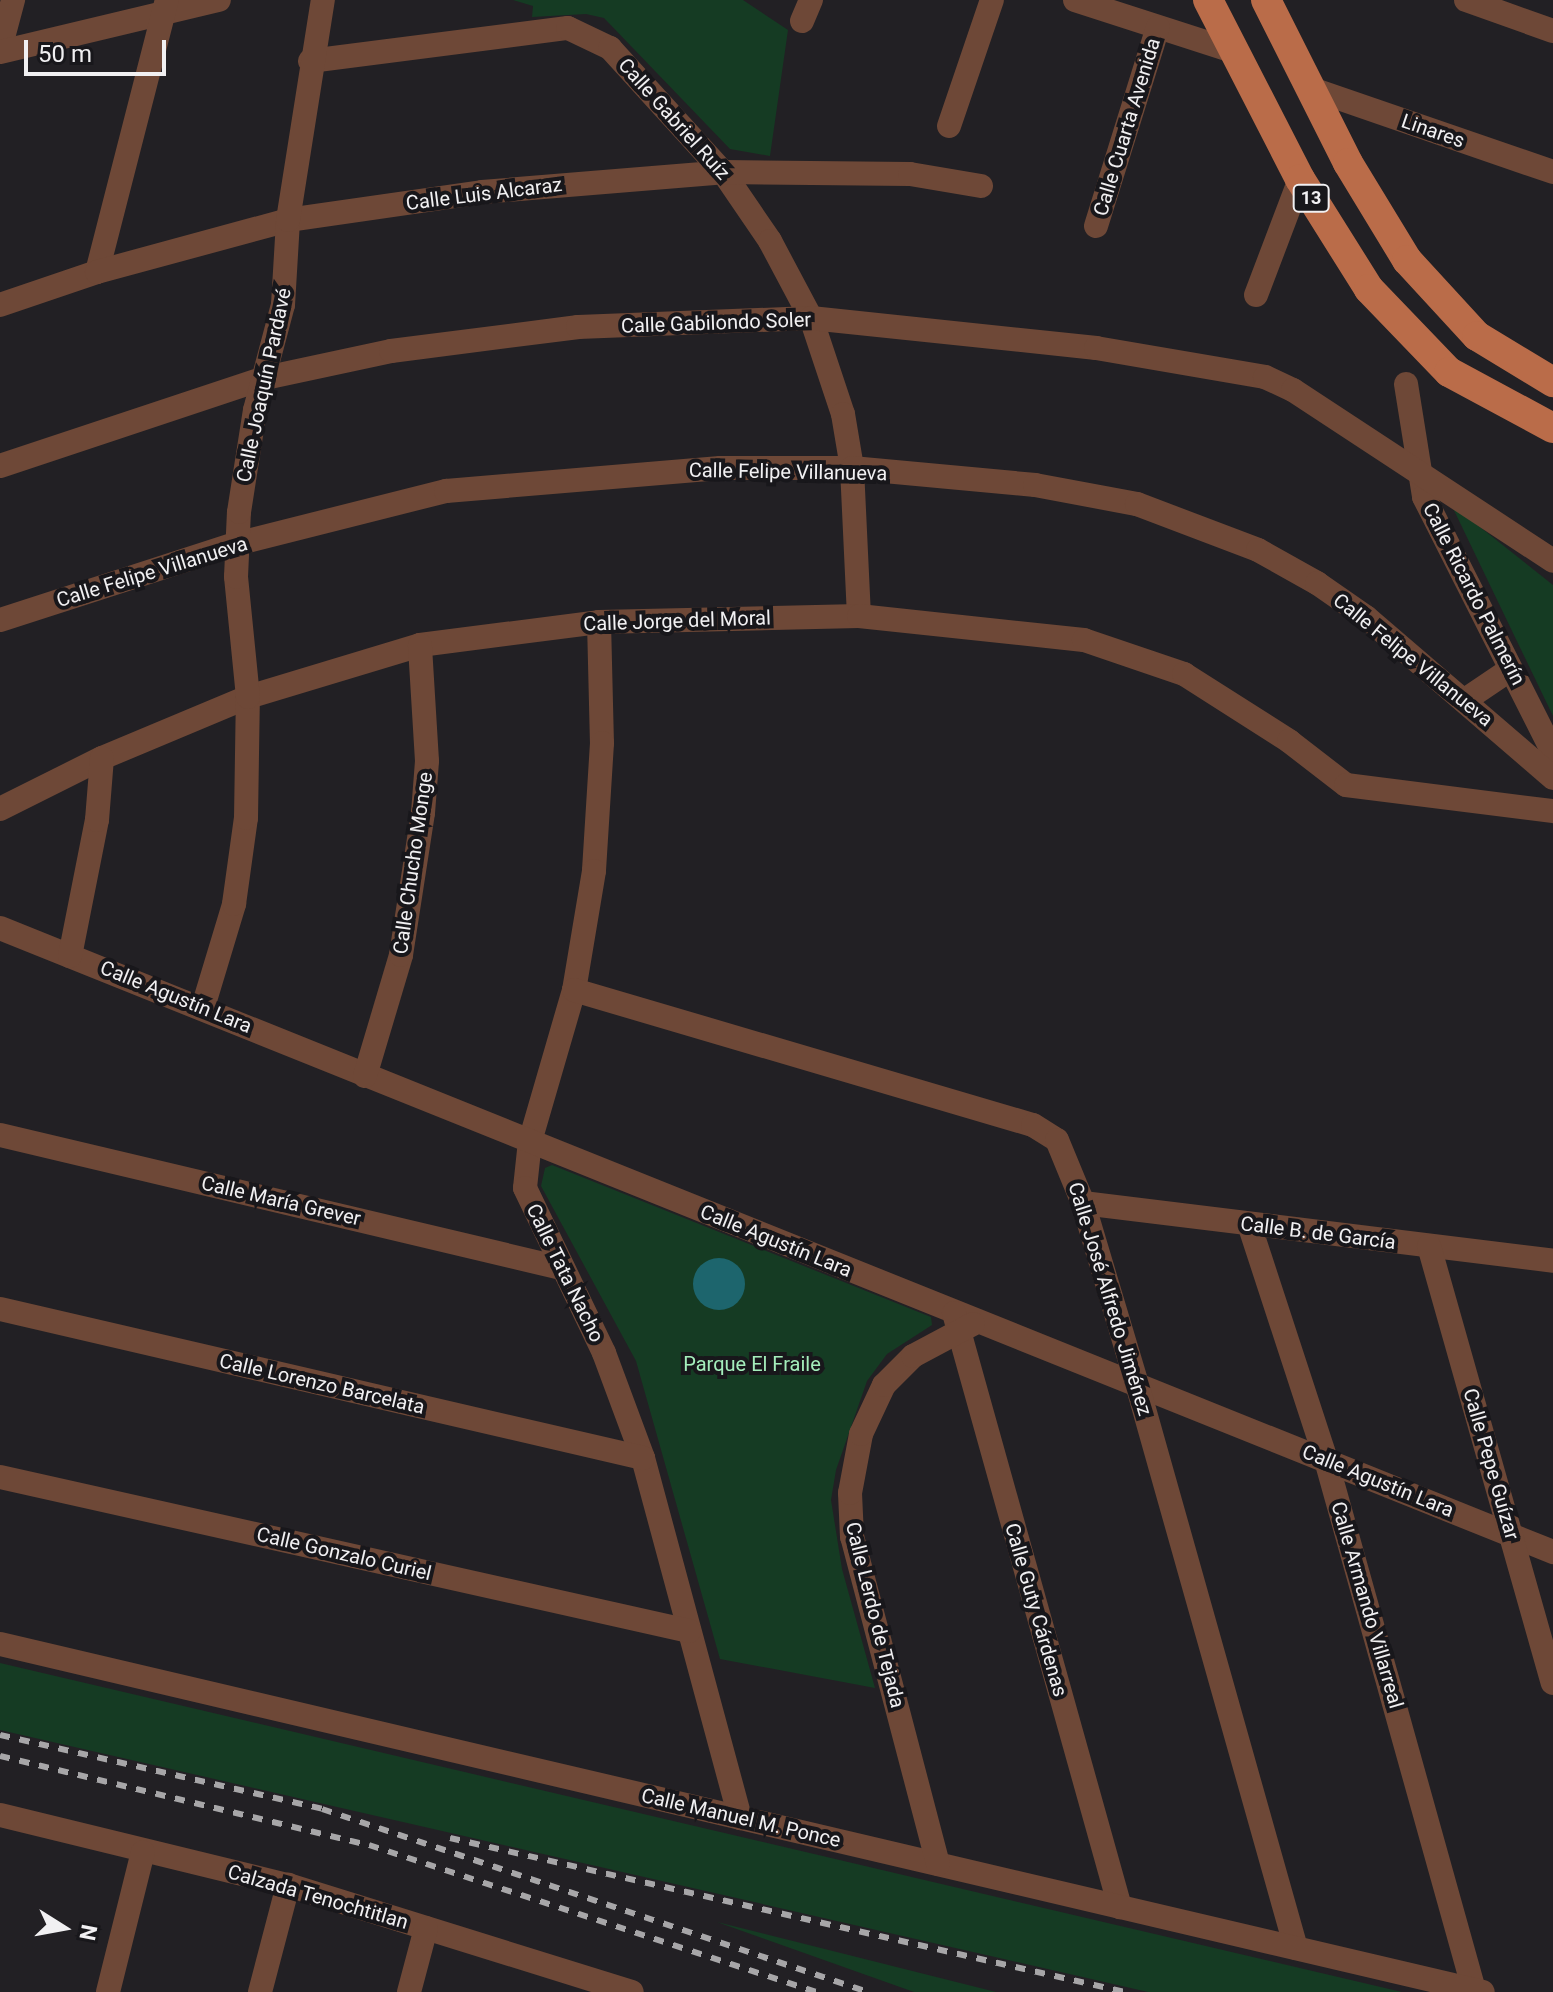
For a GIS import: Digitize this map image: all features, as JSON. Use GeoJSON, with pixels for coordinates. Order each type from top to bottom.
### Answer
{"type":"FeatureCollection","features":[{"type":"Feature","properties":{"kind":"main road","name":"13"},"geometry":{"type":"LineString","coordinates":[[1208,0],[1300,179],[1369,289],[1433,359],[1470,386],[1553,428]]}},
{"type":"Feature","properties":{"kind":"main road","name":"13"},"geometry":{"type":"LineString","coordinates":[[1266,0],[1355,175],[1421,279],[1477,336],[1553,382]]}},
{"type":"Feature","properties":{"kind":"street"},"geometry":{"type":"LineString","coordinates":[[13,0],[0,50],[165,6],[219,0]]}},
{"type":"Feature","properties":{"kind":"street","name":"Calle Joaquín Pardavé"},"geometry":{"type":"LineString","coordinates":[[203,1007],[234,904],[246,818],[248,697],[236,544],[245,462],[283,305],[288,220],[310,61],[323,0]]}},
{"type":"Feature","properties":{"kind":"street"},"geometry":{"type":"LineString","coordinates":[[949,126],[992,0]]}},
{"type":"Feature","properties":{"kind":"street"},"geometry":{"type":"LineString","coordinates":[[1075,0],[1233,51]]}},
{"type":"Feature","properties":{"kind":"street"},"geometry":{"type":"LineString","coordinates":[[1466,0],[1553,31]]}},
{"type":"Feature","properties":{"kind":"street"},"geometry":{"type":"LineString","coordinates":[[97,272],[165,6]]}},
{"type":"Feature","properties":{"kind":"street","name":"Calle Cuarta Avenida"},"geometry":{"type":"LineString","coordinates":[[1096,226],[1158,27]]}},
{"type":"Feature","properties":{"kind":"street","name":"Calle Gabriel Ruíz"},"geometry":{"type":"LineString","coordinates":[[310,61],[555,29],[585,32],[610,48],[723,172],[770,241],[811,318],[843,414],[852,468],[859,616]]}},
{"type":"Feature","properties":{"kind":"street","name":"Linares"},"geometry":{"type":"LineString","coordinates":[[1312,89],[1553,172]]}},
{"type":"Feature","properties":{"kind":"street","name":"Calle Luis Alcaraz"},"geometry":{"type":"LineString","coordinates":[[0,305],[97,272],[288,220],[497,191],[723,172],[910,174],[981,186]]}},
{"type":"Feature","properties":{"kind":"street"},"geometry":{"type":"LineString","coordinates":[[1256,295],[1300,179]]}},
{"type":"Feature","properties":{"kind":"street","name":"Calle Gabilondo Soler"},"geometry":{"type":"LineString","coordinates":[[0,466],[265,378],[507,333],[811,318],[1096,348],[1265,377],[1293,390],[1553,561]]}},
{"type":"Feature","properties":{"kind":"street","name":"Calle Ricardo Palmerín"},"geometry":{"type":"LineString","coordinates":[[1406,384],[1416,426],[1418,475],[1553,752]]}},
{"type":"Feature","properties":{"kind":"street","name":"Calle Felipe Villanueva"},"geometry":{"type":"LineString","coordinates":[[0,620],[236,544],[446,491],[720,468],[852,468],[1079,492],[1192,523],[1258,550],[1317,583],[1465,700],[1553,778]]}},
{"type":"Feature","properties":{"kind":"street","name":"Calle Jorge del Moral"},"geometry":{"type":"LineString","coordinates":[[0,809],[102,758],[248,697],[420,645],[599,622],[859,616],[1050,634],[1117,650],[1195,680],[1346,785],[1553,811]]}},
{"type":"Feature","properties":{"kind":"street","name":"Calle Tata Nacho"},"geometry":{"type":"LineString","coordinates":[[599,622],[598,829],[574,990],[530,1141],[525,1188],[604,1353],[643,1458],[740,1818]]}},
{"type":"Feature","properties":{"kind":"street","name":"Calle Chucho Monge"},"geometry":{"type":"LineString","coordinates":[[365,1076],[401,955],[423,813],[427,761],[420,645]]}},
{"type":"Feature","properties":{"kind":"street"},"geometry":{"type":"LineString","coordinates":[[1465,700],[1511,669]]}},
{"type":"Feature","properties":{"kind":"street"},"geometry":{"type":"LineString","coordinates":[[70,956],[97,820],[102,758]]}},
{"type":"Feature","properties":{"kind":"street","name":"Calle Agustín Lara"},"geometry":{"type":"LineString","coordinates":[[0,928],[203,1007],[963,1322],[1137,1384],[1553,1552]]}},
{"type":"Feature","properties":{"kind":"street","name":"Calle José Alfredo Jiménez"},"geometry":{"type":"LineString","coordinates":[[574,990],[1044,1129],[1065,1154],[1083,1203],[1137,1384],[1296,1948]]}},
{"type":"Feature","properties":{"kind":"street","name":"Calle María Grever"},"geometry":{"type":"LineString","coordinates":[[0,1135],[561,1268]]}},
{"type":"Feature","properties":{"kind":"street","name":"Calle B. de García"},"geometry":{"type":"LineString","coordinates":[[1083,1203],[1553,1261]]}},
{"type":"Feature","properties":{"kind":"street","name":"Calle Armando Villarreal"},"geometry":{"type":"LineString","coordinates":[[1249,1224],[1326,1460],[1478,1991]]}},
{"type":"Feature","properties":{"kind":"street","name":"Calle Pepe Guízar"},"geometry":{"type":"LineString","coordinates":[[1429,1246],[1553,1683]]}},
{"type":"Feature","properties":{"kind":"street","name":"Calle Lorenzo Barcelata"},"geometry":{"type":"LineString","coordinates":[[0,1309],[643,1458]]}},
{"type":"Feature","properties":{"kind":"street","name":"Calle Lerdo de Tejada"},"geometry":{"type":"LineString","coordinates":[[938,1864],[852,1537],[850,1493],[861,1434],[884,1385],[913,1356],[963,1322]]}},
{"type":"Feature","properties":{"kind":"street","name":"Calle Guty Cárdenas"},"geometry":{"type":"LineString","coordinates":[[963,1322],[1120,1907]]}},
{"type":"Feature","properties":{"kind":"street","name":"Calle Gonzalo Curiel"},"geometry":{"type":"LineString","coordinates":[[0,1477],[689,1631]]}},
{"type":"Feature","properties":{"kind":"street","name":"Calle Manuel M. Ponce"},"geometry":{"type":"LineString","coordinates":[[0,1644],[1478,1991]]}},
{"type":"Feature","properties":{"kind":"street","name":"Calzada Tenochtitlan"},"geometry":{"type":"LineString","coordinates":[[1,1817],[288,1885],[426,1928],[567,1982],[632,1992]]}},
{"type":"Feature","properties":{"kind":"street"},"geometry":{"type":"LineString","coordinates":[[108,1992],[143,1852]]}},
{"type":"Feature","properties":{"kind":"street"},"geometry":{"type":"LineString","coordinates":[[260,1992],[288,1885]]}},
{"type":"Feature","properties":{"kind":"street"},"geometry":{"type":"LineString","coordinates":[[409,1992],[426,1928]]}},
{"type":"Feature","properties":{"kind":"green space"},"geometry":{"type":"Polygon","coordinates":[[[513,0],[743,0],[788,30],[770,156],[730,149],[604,18],[586,14],[532,17],[533,6],[513,0]]]}},
{"type":"Feature","properties":{"kind":"green space"},"geometry":{"type":"Polygon","coordinates":[[[1451,504],[1553,585],[1553,716],[1451,504]]]}},
{"type":"Feature","properties":{"kind":"green space","name":"Parque El Fraile"},"geometry":{"type":"Polygon","coordinates":[[[552,1165],[931,1317],[932,1325],[887,1354],[867,1381],[836,1470],[831,1500],[842,1569],[875,1688],[720,1659],[636,1361],[541,1186],[545,1168],[552,1165]]]}},
{"type":"Feature","properties":{"kind":"green space"},"geometry":{"type":"Polygon","coordinates":[[[0,1663],[1402,1992],[1148,1992],[0,1730],[0,1663]]]}},
{"type":"Feature","properties":{"kind":"green space"},"geometry":{"type":"Polygon","coordinates":[[[717,1922],[996,1992],[914,1992],[717,1922]]]}},
{"type":"Feature","properties":{"kind":"water"},"geometry":{"type":"Polygon","coordinates":[[[719,1258],[737,1266],[745,1284],[737,1302],[719,1310],[701,1302],[693,1284],[701,1266],[719,1258]]]}},
{"type":"Feature","properties":{"kind":"railway"},"geometry":{"type":"LineString","coordinates":[[0,1735],[322,1809],[868,1992]]}},
{"type":"Feature","properties":{"kind":"railway"},"geometry":{"type":"LineString","coordinates":[[0,1756],[369,1845],[817,1992]]}},
{"type":"Feature","properties":{"kind":"railway"},"geometry":{"type":"LineString","coordinates":[[450,1838],[1125,1992]]}}]}
